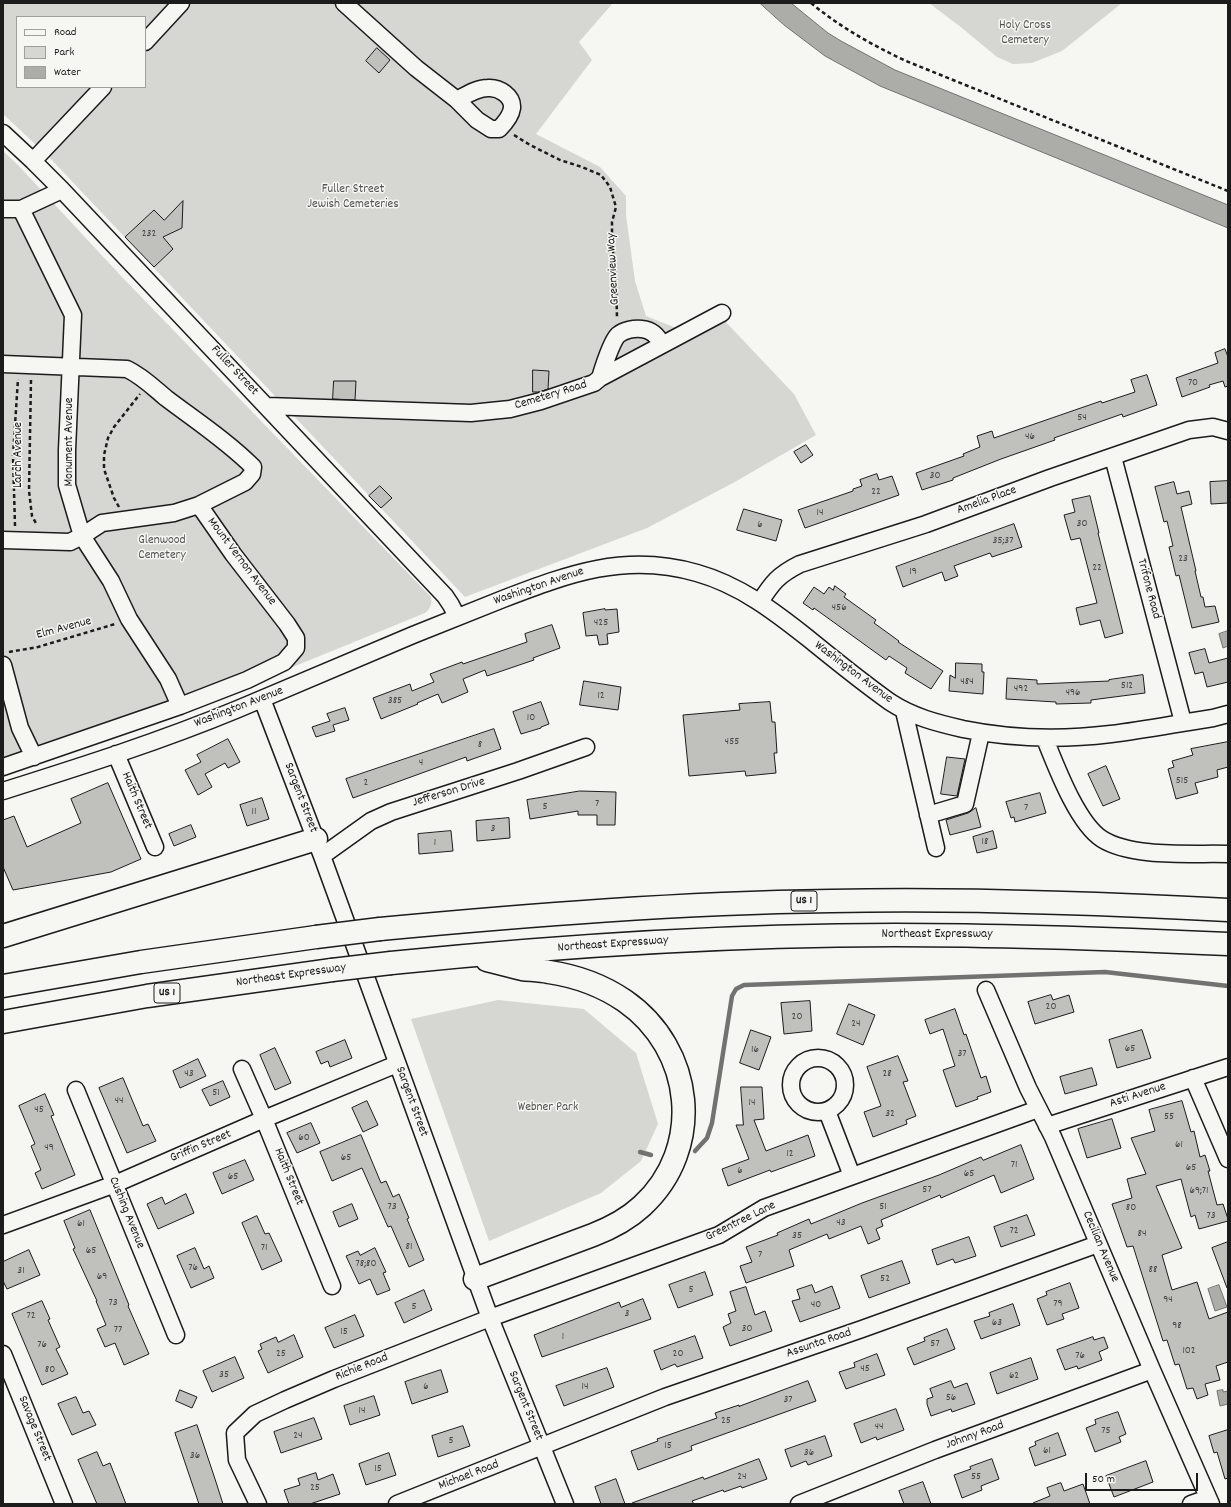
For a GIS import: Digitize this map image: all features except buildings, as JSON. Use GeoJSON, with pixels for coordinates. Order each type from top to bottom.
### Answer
{"type":"FeatureCollection","features":[{"type":"Feature","properties":{"kind":"highway"},"geometry":{"type":"LineString","coordinates":[[3,936],[319,848]]}},
{"type":"Feature","properties":{"kind":"highway","name":"US 1"},"geometry":{"type":"LineString","coordinates":[[3,986],[133,963],[316,937],[380,929],[507,917],[609,910],[832,900],[998,901],[1228,910]]}},
{"type":"Feature","properties":{"kind":"highway","name":"Northeast Expressway"},"geometry":{"type":"LineString","coordinates":[[3,1022],[147,996],[332,970],[470,955],[633,943],[825,936],[1006,936],[1228,944]]}},
{"type":"Feature","properties":{"kind":"highway"},"geometry":{"type":"LineString","coordinates":[[470,955],[524,969],[564,975],[595,985],[624,1000],[647,1020],[666,1045],[674,1059],[679,1075],[684,1107],[681,1138],[671,1168],[654,1194],[632,1215],[607,1230],[475,1278]]}},
{"type":"Feature","properties":{"kind":"street"},"geometry":{"type":"LineString","coordinates":[[146,41],[182,3]]}},
{"type":"Feature","properties":{"kind":"street"},"geometry":{"type":"LineString","coordinates":[[344,3],[416,68],[456,100],[477,120],[491,129],[499,129],[512,110],[512,105],[508,97],[496,88],[482,88],[456,100]]}},
{"type":"Feature","properties":{"kind":"street"},"geometry":{"type":"LineString","coordinates":[[34,161],[102,88]]}},
{"type":"Feature","properties":{"kind":"street","name":"Fuller Street"},"geometry":{"type":"LineString","coordinates":[[3,133],[34,161],[267,406],[445,596],[457,617]]}},
{"type":"Feature","properties":{"kind":"street"},"geometry":{"type":"LineString","coordinates":[[3,210],[21,209],[62,190]]}},
{"type":"Feature","properties":{"kind":"street","name":"Monument Avenue"},"geometry":{"type":"LineString","coordinates":[[21,209],[73,315],[67,450],[68,485],[82,536],[111,582],[130,619],[168,679],[180,706]]}},
{"type":"Feature","properties":{"kind":"street","name":"Cemetery Road"},"geometry":{"type":"LineString","coordinates":[[267,406],[471,413],[510,409],[541,401],[594,383],[600,378],[722,313]]}},
{"type":"Feature","properties":{"kind":"street"},"geometry":{"type":"LineString","coordinates":[[600,378],[617,336],[628,330],[638,328],[653,332],[659,337],[662,345]]}},
{"type":"Feature","properties":{"kind":"street","name":"Mount Vernon Avenue"},"geometry":{"type":"LineString","coordinates":[[3,364],[127,369],[136,373],[149,385],[253,467],[252,474],[245,482],[199,505],[233,554],[296,638],[296,648],[284,662],[248,680],[180,706],[3,767]]}},
{"type":"Feature","properties":{"kind":"street","name":"Amelia Place"},"geometry":{"type":"LineString","coordinates":[[760,602],[768,590],[784,572],[800,564],[926,524],[1050,478],[1189,430],[1213,427],[1228,431]]}},
{"type":"Feature","properties":{"kind":"street","name":"Trifone Road"},"geometry":{"type":"LineString","coordinates":[[1113,457],[1183,722]]}},
{"type":"Feature","properties":{"kind":"street"},"geometry":{"type":"LineString","coordinates":[[9,540],[70,542],[102,523],[174,513],[199,505]]}},
{"type":"Feature","properties":{"kind":"street","name":"Washington Avenue"},"geometry":{"type":"LineString","coordinates":[[3,791],[116,754],[262,699],[457,617],[562,577],[594,569],[624,565],[661,566],[696,573],[735,588],[760,602],[874,690],[904,711],[935,723],[981,733],[1045,739],[1111,734],[1212,718],[1228,714]]}},
{"type":"Feature","properties":{"kind":"street"},"geometry":{"type":"LineString","coordinates":[[3,665],[20,728],[34,757]]}},
{"type":"Feature","properties":{"kind":"street","name":"Sargent Street"},"geometry":{"type":"LineString","coordinates":[[262,699],[319,848],[490,1318],[565,1504]]}},
{"type":"Feature","properties":{"kind":"street"},"geometry":{"type":"LineString","coordinates":[[904,711],[936,848]]}},
{"type":"Feature","properties":{"kind":"street"},"geometry":{"type":"LineString","coordinates":[[928,815],[965,804],[981,733]]}},
{"type":"Feature","properties":{"kind":"street"},"geometry":{"type":"LineString","coordinates":[[1045,739],[1066,789],[1084,821],[1101,839],[1122,848],[1148,852],[1228,854]]}},
{"type":"Feature","properties":{"kind":"street","name":"Jefferson Drive"},"geometry":{"type":"LineString","coordinates":[[319,848],[391,812],[518,771],[586,747]]}},
{"type":"Feature","properties":{"kind":"street","name":"Haith Street"},"geometry":{"type":"LineString","coordinates":[[116,754],[155,847]]}},
{"type":"Feature","properties":{"kind":"street","name":"Cecilian Avenue"},"geometry":{"type":"LineString","coordinates":[[986,990],[1028,1088],[1053,1137],[1152,1370],[1210,1501]]}},
{"type":"Feature","properties":{"kind":"street","name":"Griffin Street"},"geometry":{"type":"LineString","coordinates":[[3,1226],[115,1184],[264,1119],[397,1064]]}},
{"type":"Feature","properties":{"kind":"street","name":"Asti Avenue"},"geometry":{"type":"LineString","coordinates":[[1047,1126],[1228,1067]]}},
{"type":"Feature","properties":{"kind":"street","name":"Haith Street"},"geometry":{"type":"LineString","coordinates":[[242,1069],[332,1286]]}},
{"type":"Feature","properties":{"kind":"street"},"geometry":{"type":"LineString","coordinates":[[1193,1078],[1228,1159]]}},
{"type":"Feature","properties":{"kind":"street","name":"Cushing Avenue"},"geometry":{"type":"LineString","coordinates":[[76,1090],[176,1335]]}},
{"type":"Feature","properties":{"kind":"street","name":"Greentree Lane"},"geometry":{"type":"LineString","coordinates":[[490,1318],[719,1235],[761,1210],[1038,1109]]}},
{"type":"Feature","properties":{"kind":"street"},"geometry":{"type":"LineString","coordinates":[[827,1111],[852,1176]]}},
{"type":"Feature","properties":{"kind":"street","name":"Assunta Road"},"geometry":{"type":"LineString","coordinates":[[541,1447],[665,1398],[1098,1244]]}},
{"type":"Feature","properties":{"kind":"street","name":"Richie Road"},"geometry":{"type":"LineString","coordinates":[[258,1504],[237,1460],[236,1433],[255,1414],[285,1400],[490,1318]]}},
{"type":"Feature","properties":{"kind":"street","name":"Savage Street"},"geometry":{"type":"LineString","coordinates":[[3,1354],[64,1504]]}},
{"type":"Feature","properties":{"kind":"street","name":"Johnny Road"},"geometry":{"type":"LineString","coordinates":[[799,1504],[935,1450],[1152,1370]]}},
{"type":"Feature","properties":{"kind":"street","name":"Michael Road"},"geometry":{"type":"LineString","coordinates":[[397,1504],[541,1447]]}},
{"type":"Feature","properties":{"kind":"street"},"geometry":{"type":"LineString","coordinates":[[1192,1504],[1210,1501]]}},
{"type":"Feature","properties":{"kind":"path"},"geometry":{"type":"LineString","coordinates":[[811,3],[857,36],[906,61],[1228,191]]}},
{"type":"Feature","properties":{"kind":"path","name":"Greenview Way"},"geometry":{"type":"LineString","coordinates":[[503,125],[513,134],[530,145],[560,160],[582,166],[601,175],[610,187],[616,207],[612,222],[612,241],[616,280],[617,336]]}},
{"type":"Feature","properties":{"kind":"path"},"geometry":{"type":"LineString","coordinates":[[9,540],[16,398],[26,365]]}},
{"type":"Feature","properties":{"kind":"path","name":"Larch Avenue"},"geometry":{"type":"LineString","coordinates":[[26,365],[29,424],[28,491],[32,516],[46,542]]}},
{"type":"Feature","properties":{"kind":"path"},"geometry":{"type":"LineString","coordinates":[[128,519],[114,498],[104,469],[104,455],[108,438],[114,427],[149,385]]}},
{"type":"Feature","properties":{"kind":"path","name":"Elm Avenue"},"geometry":{"type":"LineString","coordinates":[[3,653],[38,647],[102,629],[130,619]]}},
{"type":"Feature","properties":{"kind":"green space","name":"Fuller Street Jewish Cemeteries"},"geometry":{"type":"Polygon","coordinates":[[[3,3],[613,3],[579,42],[592,60],[536,134],[600,167],[626,196],[626,215],[635,281],[646,316],[676,328],[721,317],[794,394],[816,435],[733,483],[647,528],[465,597],[49,157],[3,114],[3,3]]]}},
{"type":"Feature","properties":{"kind":"green space","name":"Holy Cross Cemetery"},"geometry":{"type":"Polygon","coordinates":[[[929,3],[1122,3],[1062,51],[1032,63],[1013,64],[997,57],[929,3]]]}},
{"type":"Feature","properties":{"kind":"green space","name":"Glenwood Cemetery"},"geometry":{"type":"Polygon","coordinates":[[[3,151],[18,165],[121,276],[431,597],[431,606],[425,613],[195,707],[3,773],[3,151]]]}},
{"type":"Feature","properties":{"kind":"green space","name":"Webner Park"},"geometry":{"type":"Polygon","coordinates":[[[498,1000],[584,1009],[636,1053],[658,1124],[641,1161],[601,1193],[489,1241],[411,1019],[498,1000]]]}},
{"type":"Feature","properties":{"kind":"water"},"geometry":{"type":"Polygon","coordinates":[[[760,3],[791,3],[828,33],[895,70],[1228,205],[1228,228],[880,86],[825,56],[784,25],[760,3]]]}},
{"type":"Feature","properties":{"kind":"water"},"geometry":{"type":"Polygon","coordinates":[[[1228,631],[1228,646],[1223,648],[1219,634],[1228,631]]]}},
{"type":"Feature","properties":{"kind":"water"},"geometry":{"type":"Polygon","coordinates":[[[1219,1285],[1227,1307],[1215,1311],[1208,1289],[1219,1285]]]}},
{"type":"Feature","properties":{"kind":"water"},"geometry":{"type":"Polygon","coordinates":[[[1223,1390],[1223,1392],[1228,1391],[1228,1404],[1220,1406],[1217,1391],[1223,1390]]]}},
{"type":"Feature","properties":{"kind":"waterway"},"geometry":{"type":"LineString","coordinates":[[695,1151],[707,1138],[712,1123],[732,996],[736,989],[744,985],[1105,972],[1228,986]]}},
{"type":"Feature","properties":{"kind":"waterway"},"geometry":{"type":"LineString","coordinates":[[640,1152],[651,1155]]}}]}
